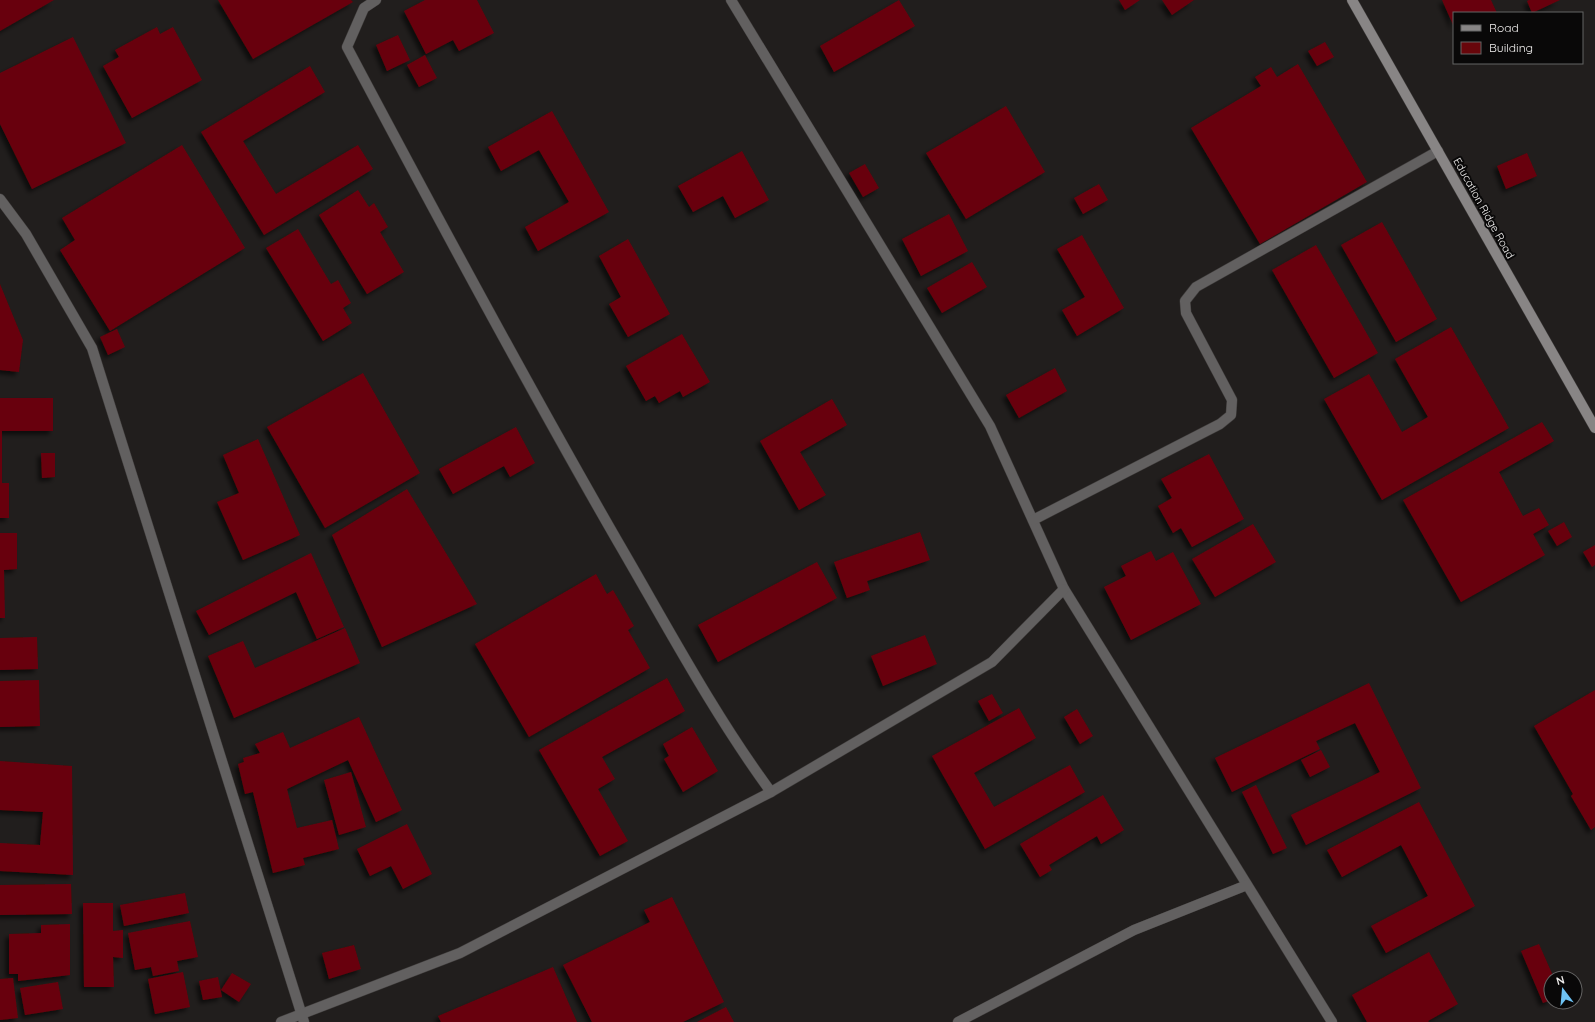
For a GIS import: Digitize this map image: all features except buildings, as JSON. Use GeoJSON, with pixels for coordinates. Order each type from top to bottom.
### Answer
{"type":"FeatureCollection","features":[{"type":"Feature","properties":{"kind":"main road","name":"Education Ridge Road"},"geometry":{"type":"LineString","coordinates":[[1352,0],[1595,428]]}},
{"type":"Feature","properties":{"kind":"street"},"geometry":{"type":"LineString","coordinates":[[376,0],[364,8],[347,47],[468,275],[553,430],[698,680],[742,753],[771,792]]}},
{"type":"Feature","properties":{"kind":"street"},"geometry":{"type":"LineString","coordinates":[[731,0],[990,426],[1064,589],[1332,1022]]}},
{"type":"Feature","properties":{"kind":"street"},"geometry":{"type":"LineString","coordinates":[[1033,520],[1220,424],[1231,415],[1232,400],[1186,313],[1185,301],[1196,288],[1438,151]]}},
{"type":"Feature","properties":{"kind":"street"},"geometry":{"type":"LineString","coordinates":[[0,199],[26,234],[92,348],[303,1018]]}},
{"type":"Feature","properties":{"kind":"street"},"geometry":{"type":"LineString","coordinates":[[281,1022],[303,1018],[460,953],[771,792],[992,662],[1064,589]]}},
{"type":"Feature","properties":{"kind":"street"},"geometry":{"type":"LineString","coordinates":[[958,1022],[1134,930],[1247,885]]}}]}
